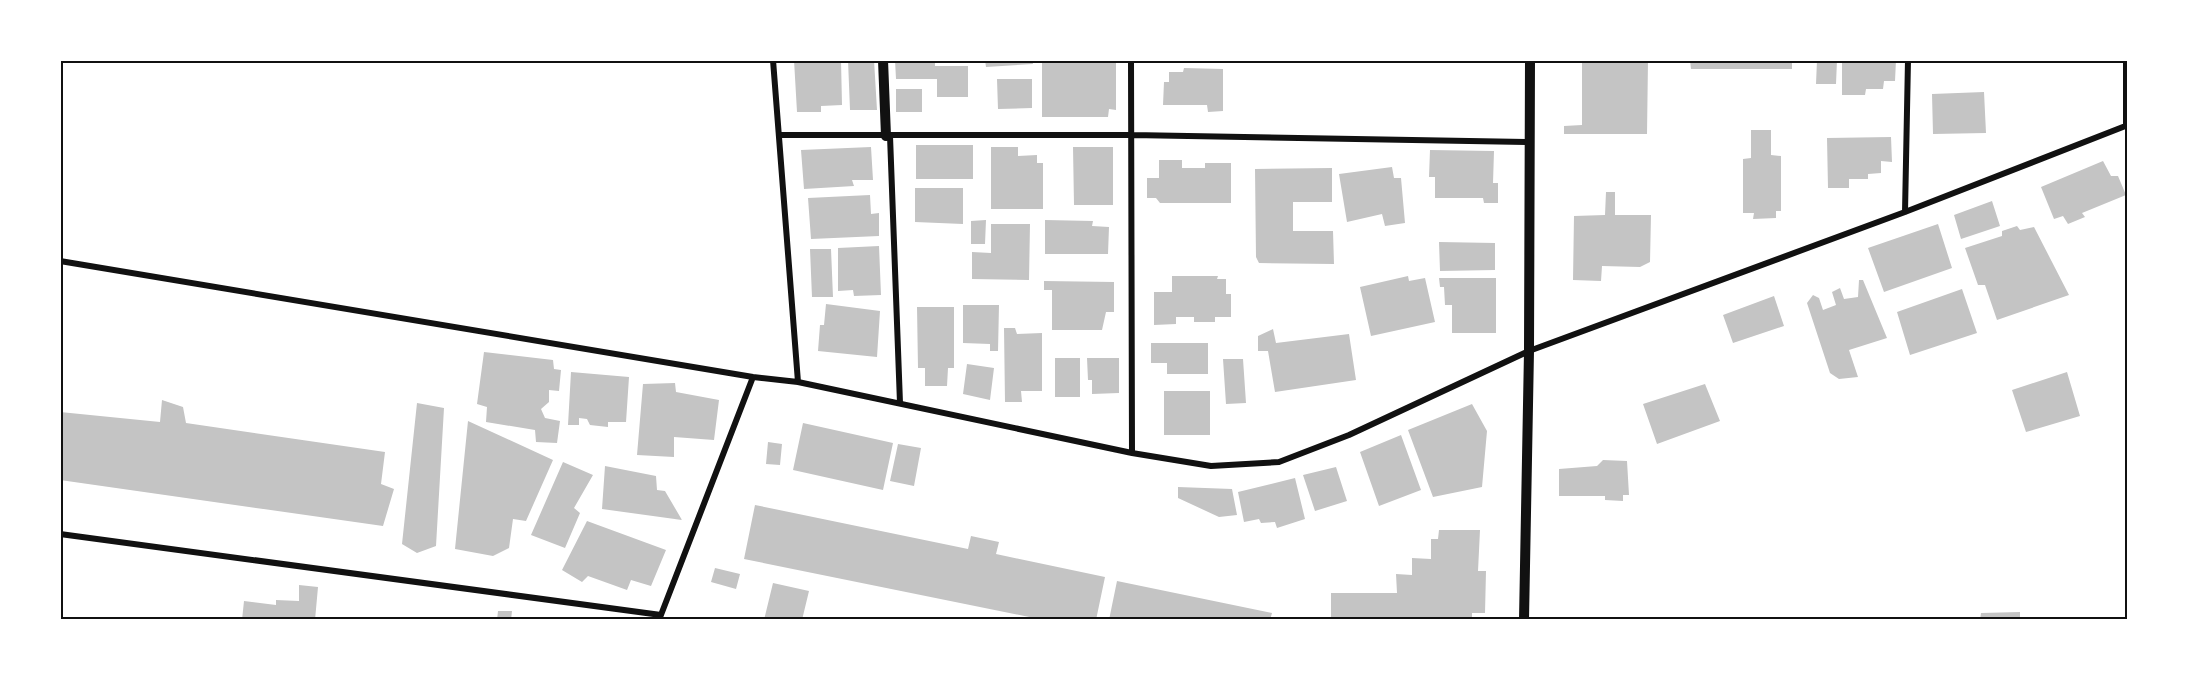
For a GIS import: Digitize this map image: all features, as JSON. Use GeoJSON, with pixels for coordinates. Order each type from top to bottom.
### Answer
{"type":"FeatureCollection","features":[{"type":"Feature","properties":{"kind":"street"},"geometry":{"type":"LineString","coordinates":[[773,60],[798,382]]}},
{"type":"Feature","properties":{"kind":"street"},"geometry":{"type":"LineString","coordinates":[[883,60],[900,403]]}},
{"type":"Feature","properties":{"kind":"street"},"geometry":{"type":"LineString","coordinates":[[1131,60],[1132,453]]}},
{"type":"Feature","properties":{"kind":"street"},"geometry":{"type":"LineString","coordinates":[[1524,620],[1529,351],[1530,60]]}},
{"type":"Feature","properties":{"kind":"street"},"geometry":{"type":"LineString","coordinates":[[1905,212],[1908,60]]}},
{"type":"Feature","properties":{"kind":"street"},"geometry":{"type":"LineString","coordinates":[[60,261],[753,377],[798,382],[1132,453],[1211,466],[1279,462],[1349,435],[1529,351],[1905,212],[2127,125],[2126,60]]}},
{"type":"Feature","properties":{"kind":"street"},"geometry":{"type":"LineString","coordinates":[[780,135],[1132,135],[1529,142]]}},
{"type":"Feature","properties":{"kind":"street"},"geometry":{"type":"LineString","coordinates":[[60,534],[660,618],[753,377]]}},
{"type":"Feature","properties":{"kind":"building"},"geometry":{"type":"Polygon","coordinates":[[[794,60],[841,60],[842,105],[821,106],[821,112],[797,112],[794,60]]]}},
{"type":"Feature","properties":{"kind":"building"},"geometry":{"type":"Polygon","coordinates":[[[848,60],[874,60],[877,110],[850,110],[848,60]]]}},
{"type":"Feature","properties":{"kind":"building"},"geometry":{"type":"Polygon","coordinates":[[[895,60],[935,60],[935,66],[968,66],[968,97],[937,97],[937,79],[896,79],[895,60]]]}},
{"type":"Feature","properties":{"kind":"building"},"geometry":{"type":"Polygon","coordinates":[[[985,60],[1032,60],[1033,64],[986,67],[985,60]]]}},
{"type":"Feature","properties":{"kind":"building"},"geometry":{"type":"Polygon","coordinates":[[[1116,60],[1116,110],[1109,109],[1108,117],[1042,117],[1042,62],[1116,60]]]}},
{"type":"Feature","properties":{"kind":"building"},"geometry":{"type":"Polygon","coordinates":[[[1582,60],[1648,60],[1647,134],[1564,134],[1564,126],[1582,125],[1582,60]]]}},
{"type":"Feature","properties":{"kind":"building"},"geometry":{"type":"Polygon","coordinates":[[[1690,60],[1792,60],[1792,69],[1691,69],[1690,60]]]}},
{"type":"Feature","properties":{"kind":"building"},"geometry":{"type":"Polygon","coordinates":[[[1817,60],[1837,60],[1836,84],[1816,84],[1817,60]]]}},
{"type":"Feature","properties":{"kind":"building"},"geometry":{"type":"Polygon","coordinates":[[[1842,60],[1896,60],[1895,81],[1884,81],[1883,89],[1866,89],[1865,95],[1842,95],[1842,60]]]}},
{"type":"Feature","properties":{"kind":"building"},"geometry":{"type":"Polygon","coordinates":[[[1184,68],[1223,69],[1223,111],[1208,112],[1207,105],[1163,105],[1164,82],[1169,82],[1169,72],[1183,72],[1184,68]]]}},
{"type":"Feature","properties":{"kind":"building"},"geometry":{"type":"Polygon","coordinates":[[[997,79],[1032,79],[1032,108],[998,109],[997,79]]]}},
{"type":"Feature","properties":{"kind":"building"},"geometry":{"type":"Polygon","coordinates":[[[896,89],[922,89],[922,112],[896,112],[896,89]]]}},
{"type":"Feature","properties":{"kind":"building"},"geometry":{"type":"Polygon","coordinates":[[[1984,92],[1986,133],[1933,134],[1932,94],[1984,92]]]}},
{"type":"Feature","properties":{"kind":"building"},"geometry":{"type":"Polygon","coordinates":[[[1751,130],[1771,130],[1771,155],[1781,156],[1781,211],[1776,211],[1776,218],[1753,219],[1754,213],[1743,213],[1743,159],[1751,158],[1751,130]]]}},
{"type":"Feature","properties":{"kind":"building"},"geometry":{"type":"Polygon","coordinates":[[[1891,137],[1892,162],[1881,161],[1881,173],[1868,174],[1868,179],[1849,179],[1849,188],[1828,188],[1827,138],[1891,137]]]}},
{"type":"Feature","properties":{"kind":"building"},"geometry":{"type":"Polygon","coordinates":[[[916,145],[973,145],[973,179],[916,179],[916,145]]]}},
{"type":"Feature","properties":{"kind":"building"},"geometry":{"type":"Polygon","coordinates":[[[871,147],[873,180],[852,180],[854,186],[804,189],[801,150],[871,147]]]}},
{"type":"Feature","properties":{"kind":"building"},"geometry":{"type":"Polygon","coordinates":[[[991,147],[1018,147],[1018,156],[1037,155],[1037,163],[1043,163],[1043,209],[991,209],[991,147]]]}},
{"type":"Feature","properties":{"kind":"building"},"geometry":{"type":"Polygon","coordinates":[[[1073,147],[1113,147],[1113,205],[1074,205],[1073,147]]]}},
{"type":"Feature","properties":{"kind":"building"},"geometry":{"type":"Polygon","coordinates":[[[1430,150],[1494,151],[1493,183],[1498,183],[1498,203],[1484,203],[1483,198],[1435,198],[1435,177],[1429,177],[1430,150]]]}},
{"type":"Feature","properties":{"kind":"building"},"geometry":{"type":"Polygon","coordinates":[[[1159,160],[1182,160],[1182,168],[1205,168],[1205,163],[1231,163],[1231,203],[1160,203],[1156,198],[1147,198],[1147,178],[1159,178],[1159,160]]]}},
{"type":"Feature","properties":{"kind":"building"},"geometry":{"type":"Polygon","coordinates":[[[2103,161],[2111,176],[2118,176],[2126,195],[2082,213],[2085,217],[2068,224],[2063,216],[2054,219],[2041,187],[2103,161]]]}},
{"type":"Feature","properties":{"kind":"building"},"geometry":{"type":"Polygon","coordinates":[[[1392,167],[1394,178],[1401,178],[1405,223],[1385,226],[1382,214],[1347,222],[1339,174],[1392,167]]]}},
{"type":"Feature","properties":{"kind":"building"},"geometry":{"type":"Polygon","coordinates":[[[1332,168],[1332,202],[1293,202],[1293,231],[1333,231],[1334,264],[1259,263],[1256,257],[1255,169],[1332,168]]]}},
{"type":"Feature","properties":{"kind":"building"},"geometry":{"type":"Polygon","coordinates":[[[915,188],[963,188],[963,224],[915,222],[915,188]]]}},
{"type":"Feature","properties":{"kind":"building"},"geometry":{"type":"Polygon","coordinates":[[[1606,192],[1615,192],[1615,215],[1651,215],[1650,262],[1640,267],[1602,266],[1601,281],[1573,280],[1574,216],[1605,215],[1606,192]]]}},
{"type":"Feature","properties":{"kind":"building"},"geometry":{"type":"Polygon","coordinates":[[[870,195],[871,214],[879,213],[879,236],[811,239],[808,198],[870,195]]]}},
{"type":"Feature","properties":{"kind":"building"},"geometry":{"type":"Polygon","coordinates":[[[1992,201],[2000,226],[1961,239],[1954,215],[1992,201]]]}},
{"type":"Feature","properties":{"kind":"building"},"geometry":{"type":"Polygon","coordinates":[[[986,220],[985,244],[971,244],[971,221],[986,220]]]}},
{"type":"Feature","properties":{"kind":"building"},"geometry":{"type":"Polygon","coordinates":[[[1045,220],[1093,221],[1092,226],[1109,227],[1108,254],[1045,254],[1045,220]]]}},
{"type":"Feature","properties":{"kind":"building"},"geometry":{"type":"Polygon","coordinates":[[[991,224],[1030,224],[1029,280],[972,279],[972,252],[991,253],[991,224]]]}},
{"type":"Feature","properties":{"kind":"building"},"geometry":{"type":"Polygon","coordinates":[[[1938,224],[1952,268],[1884,292],[1868,248],[1938,224]]]}},
{"type":"Feature","properties":{"kind":"building"},"geometry":{"type":"Polygon","coordinates":[[[2017,226],[2020,230],[2034,227],[2069,295],[1997,320],[1985,285],[1978,285],[1965,248],[2002,236],[2002,231],[2017,226]]]}},
{"type":"Feature","properties":{"kind":"building"},"geometry":{"type":"Polygon","coordinates":[[[1439,242],[1495,243],[1495,270],[1440,271],[1439,242]]]}},
{"type":"Feature","properties":{"kind":"building"},"geometry":{"type":"Polygon","coordinates":[[[879,246],[881,295],[854,296],[853,290],[838,291],[838,248],[879,246]]]}},
{"type":"Feature","properties":{"kind":"building"},"geometry":{"type":"Polygon","coordinates":[[[810,249],[831,249],[833,297],[812,297],[810,249]]]}},
{"type":"Feature","properties":{"kind":"building"},"geometry":{"type":"Polygon","coordinates":[[[1172,276],[1218,276],[1217,279],[1226,279],[1226,294],[1231,294],[1231,317],[1215,317],[1215,322],[1194,322],[1194,317],[1176,317],[1176,324],[1154,325],[1154,292],[1172,292],[1172,276]]]}},
{"type":"Feature","properties":{"kind":"building"},"geometry":{"type":"Polygon","coordinates":[[[1408,276],[1409,281],[1425,278],[1435,322],[1371,336],[1360,287],[1408,276]]]}},
{"type":"Feature","properties":{"kind":"building"},"geometry":{"type":"Polygon","coordinates":[[[1439,278],[1496,278],[1496,333],[1452,333],[1452,305],[1445,305],[1444,287],[1440,287],[1439,278]]]}},
{"type":"Feature","properties":{"kind":"building"},"geometry":{"type":"Polygon","coordinates":[[[1859,280],[1863,280],[1887,338],[1849,350],[1858,377],[1839,379],[1830,373],[1807,303],[1813,295],[1819,298],[1823,310],[1836,305],[1832,292],[1840,288],[1844,299],[1858,297],[1859,280]]]}},
{"type":"Feature","properties":{"kind":"building"},"geometry":{"type":"Polygon","coordinates":[[[1044,281],[1114,282],[1114,312],[1106,312],[1102,330],[1052,330],[1052,290],[1044,290],[1044,281]]]}},
{"type":"Feature","properties":{"kind":"building"},"geometry":{"type":"Polygon","coordinates":[[[1962,289],[1977,333],[1910,355],[1897,312],[1962,289]]]}},
{"type":"Feature","properties":{"kind":"building"},"geometry":{"type":"Polygon","coordinates":[[[1774,296],[1784,326],[1733,343],[1723,315],[1774,296]]]}},
{"type":"Feature","properties":{"kind":"building"},"geometry":{"type":"Polygon","coordinates":[[[826,304],[880,311],[877,357],[818,351],[820,325],[824,325],[826,304]]]}},
{"type":"Feature","properties":{"kind":"building"},"geometry":{"type":"Polygon","coordinates":[[[963,305],[999,305],[998,351],[990,351],[990,344],[963,343],[963,305]]]}},
{"type":"Feature","properties":{"kind":"building"},"geometry":{"type":"Polygon","coordinates":[[[917,307],[954,307],[954,368],[948,368],[947,386],[925,386],[925,368],[918,368],[917,307]]]}},
{"type":"Feature","properties":{"kind":"building"},"geometry":{"type":"Polygon","coordinates":[[[1004,328],[1015,328],[1017,334],[1042,333],[1042,391],[1021,391],[1022,402],[1005,402],[1004,328]]]}},
{"type":"Feature","properties":{"kind":"building"},"geometry":{"type":"Polygon","coordinates":[[[1273,329],[1276,343],[1349,334],[1356,380],[1275,392],[1268,351],[1258,351],[1258,336],[1273,329]]]}},
{"type":"Feature","properties":{"kind":"building"},"geometry":{"type":"Polygon","coordinates":[[[1151,343],[1208,343],[1208,374],[1167,374],[1167,363],[1151,363],[1151,343]]]}},
{"type":"Feature","properties":{"kind":"building"},"geometry":{"type":"Polygon","coordinates":[[[484,352],[553,360],[554,369],[561,370],[559,391],[549,390],[549,402],[541,409],[545,418],[560,421],[557,443],[536,442],[535,430],[486,422],[487,407],[477,404],[484,352]]]}},
{"type":"Feature","properties":{"kind":"building"},"geometry":{"type":"Polygon","coordinates":[[[1055,358],[1080,358],[1080,397],[1055,397],[1055,358]]]}},
{"type":"Feature","properties":{"kind":"building"},"geometry":{"type":"Polygon","coordinates":[[[1087,358],[1119,358],[1119,393],[1092,394],[1092,380],[1088,380],[1087,358]]]}},
{"type":"Feature","properties":{"kind":"building"},"geometry":{"type":"Polygon","coordinates":[[[1223,359],[1243,359],[1246,403],[1226,404],[1223,359]]]}},
{"type":"Feature","properties":{"kind":"building"},"geometry":{"type":"Polygon","coordinates":[[[967,364],[994,368],[990,400],[963,394],[967,364]]]}},
{"type":"Feature","properties":{"kind":"building"},"geometry":{"type":"Polygon","coordinates":[[[571,372],[629,377],[626,422],[608,422],[608,427],[590,425],[587,419],[579,418],[579,425],[568,425],[571,372]]]}},
{"type":"Feature","properties":{"kind":"building"},"geometry":{"type":"Polygon","coordinates":[[[2067,372],[2080,416],[2026,432],[2012,390],[2067,372]]]}},
{"type":"Feature","properties":{"kind":"building"},"geometry":{"type":"Polygon","coordinates":[[[675,383],[676,392],[719,400],[714,440],[674,437],[674,457],[637,455],[643,384],[675,383]]]}},
{"type":"Feature","properties":{"kind":"building"},"geometry":{"type":"Polygon","coordinates":[[[1705,384],[1720,421],[1657,444],[1643,404],[1705,384]]]}},
{"type":"Feature","properties":{"kind":"building"},"geometry":{"type":"Polygon","coordinates":[[[1164,391],[1210,391],[1210,435],[1164,435],[1164,391]]]}},
{"type":"Feature","properties":{"kind":"building"},"geometry":{"type":"Polygon","coordinates":[[[162,400],[183,407],[186,423],[385,452],[381,484],[394,489],[383,526],[60,480],[60,412],[160,422],[162,400]]]}},
{"type":"Feature","properties":{"kind":"building"},"geometry":{"type":"Polygon","coordinates":[[[417,403],[444,408],[436,546],[417,553],[402,544],[417,403]]]}},
{"type":"Feature","properties":{"kind":"building"},"geometry":{"type":"Polygon","coordinates":[[[1472,404],[1487,431],[1482,487],[1433,497],[1408,430],[1472,404]]]}},
{"type":"Feature","properties":{"kind":"building"},"geometry":{"type":"Polygon","coordinates":[[[468,421],[553,460],[526,521],[513,519],[509,548],[493,556],[455,549],[468,421]]]}},
{"type":"Feature","properties":{"kind":"building"},"geometry":{"type":"Polygon","coordinates":[[[803,423],[893,443],[883,490],[793,470],[803,423]]]}},
{"type":"Feature","properties":{"kind":"building"},"geometry":{"type":"Polygon","coordinates":[[[1401,435],[1421,490],[1379,506],[1360,452],[1401,435]]]}},
{"type":"Feature","properties":{"kind":"building"},"geometry":{"type":"Polygon","coordinates":[[[768,442],[782,444],[780,465],[766,464],[768,442]]]}},
{"type":"Feature","properties":{"kind":"building"},"geometry":{"type":"Polygon","coordinates":[[[898,444],[921,448],[914,486],[890,481],[898,444]]]}},
{"type":"Feature","properties":{"kind":"building"},"geometry":{"type":"Polygon","coordinates":[[[1603,460],[1627,461],[1629,495],[1623,495],[1623,501],[1605,500],[1605,496],[1559,496],[1559,469],[1597,466],[1603,460]]]}},
{"type":"Feature","properties":{"kind":"building"},"geometry":{"type":"Polygon","coordinates":[[[563,462],[593,475],[574,508],[580,513],[565,548],[531,535],[563,462]]]}},
{"type":"Feature","properties":{"kind":"building"},"geometry":{"type":"Polygon","coordinates":[[[605,466],[656,476],[657,490],[665,491],[682,520],[602,509],[605,466]]]}},
{"type":"Feature","properties":{"kind":"building"},"geometry":{"type":"Polygon","coordinates":[[[1336,467],[1347,501],[1315,511],[1303,475],[1336,467]]]}},
{"type":"Feature","properties":{"kind":"building"},"geometry":{"type":"Polygon","coordinates":[[[1295,478],[1305,519],[1277,528],[1275,522],[1261,523],[1259,519],[1244,522],[1238,492],[1295,478]]]}},
{"type":"Feature","properties":{"kind":"building"},"geometry":{"type":"Polygon","coordinates":[[[1178,487],[1232,489],[1237,515],[1219,517],[1178,498],[1178,487]]]}},
{"type":"Feature","properties":{"kind":"building"},"geometry":{"type":"Polygon","coordinates":[[[755,505],[968,549],[971,536],[999,542],[996,554],[1105,577],[1096,620],[1044,620],[744,559],[755,505]]]}},
{"type":"Feature","properties":{"kind":"building"},"geometry":{"type":"Polygon","coordinates":[[[587,521],[666,550],[651,586],[631,580],[627,590],[588,576],[582,582],[562,570],[587,521]]]}},
{"type":"Feature","properties":{"kind":"building"},"geometry":{"type":"Polygon","coordinates":[[[1439,530],[1480,530],[1478,571],[1486,571],[1485,613],[1472,613],[1472,620],[1331,620],[1331,593],[1397,593],[1396,574],[1412,575],[1412,558],[1431,559],[1431,539],[1438,539],[1439,530]]]}},
{"type":"Feature","properties":{"kind":"building"},"geometry":{"type":"Polygon","coordinates":[[[715,568],[740,574],[736,589],[711,582],[715,568]]]}},
{"type":"Feature","properties":{"kind":"building"},"geometry":{"type":"Polygon","coordinates":[[[1117,581],[1272,613],[1270,620],[1109,620],[1117,581]]]}},
{"type":"Feature","properties":{"kind":"building"},"geometry":{"type":"Polygon","coordinates":[[[773,583],[809,591],[802,620],[764,620],[773,583]]]}},
{"type":"Feature","properties":{"kind":"building"},"geometry":{"type":"Polygon","coordinates":[[[299,585],[318,587],[315,620],[242,620],[244,601],[276,605],[276,600],[299,601],[299,585]]]}},
{"type":"Feature","properties":{"kind":"building"},"geometry":{"type":"Polygon","coordinates":[[[498,611],[512,611],[511,620],[497,620],[498,611]]]}},
{"type":"Feature","properties":{"kind":"building"},"geometry":{"type":"Polygon","coordinates":[[[2020,612],[2020,620],[1980,620],[1981,613],[2020,612]]]}}]}
